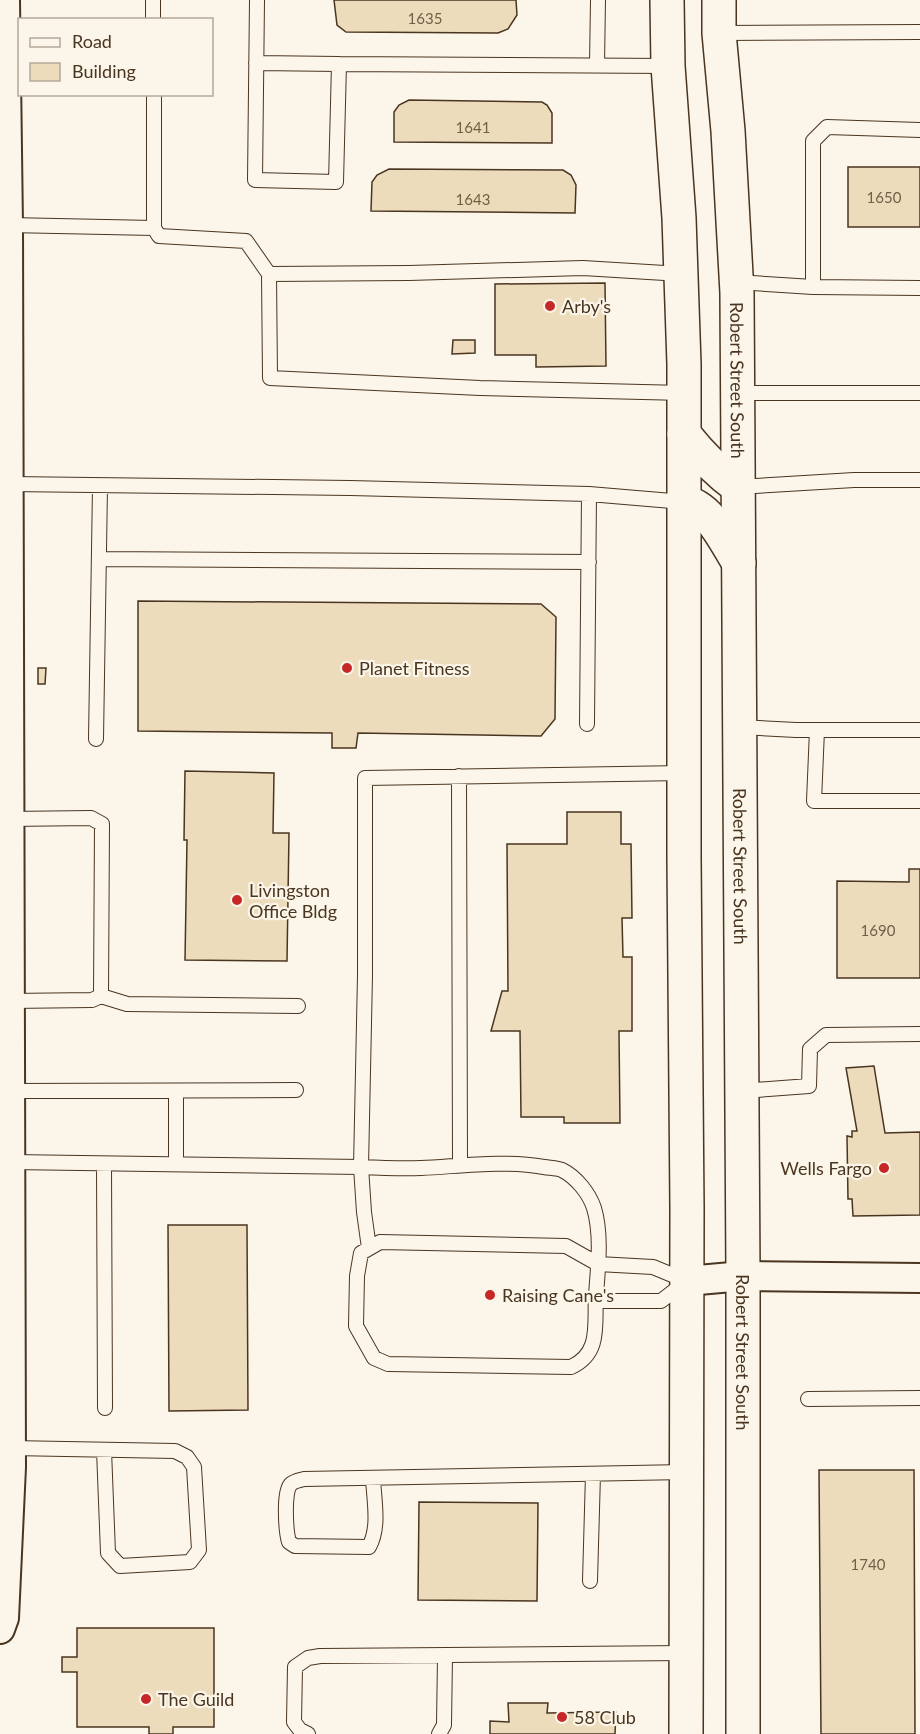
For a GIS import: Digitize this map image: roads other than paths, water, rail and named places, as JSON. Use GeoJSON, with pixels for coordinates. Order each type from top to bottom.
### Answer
{"type":"FeatureCollection","features":[{"type":"Feature","properties":{"kind":"main road"},"geometry":{"type":"LineString","coordinates":[[668,0],[668,66],[679,218],[684,393],[686,1734]]}},
{"type":"Feature","properties":{"kind":"main road","name":"Robert Street South"},"geometry":{"type":"LineString","coordinates":[[719,0],[719,33],[736,282],[738,393],[743,1734]]}},
{"type":"Feature","properties":{"kind":"main road"},"geometry":{"type":"LineString","coordinates":[[684,434],[702,456],[738,487]]}},
{"type":"Feature","properties":{"kind":"main road"},"geometry":{"type":"LineString","coordinates":[[684,502],[702,510],[739,563]]}},
{"type":"Feature","properties":{"kind":"street"},"geometry":{"type":"LineString","coordinates":[[0,1629],[4,1618],[8,1461],[11,1162],[10,1000],[5,888],[9,484],[4,367],[8,225],[5,0]]}},
{"type":"Feature","properties":{"kind":"street"},"geometry":{"type":"LineString","coordinates":[[687,1281],[743,1276],[920,1278]]}},
{"type":"Feature","properties":{"kind":"lane"},"geometry":{"type":"LineString","coordinates":[[153,0],[153,18]]}},
{"type":"Feature","properties":{"kind":"lane"},"geometry":{"type":"LineString","coordinates":[[257,0],[255,180],[336,182],[339,64]]}},
{"type":"Feature","properties":{"kind":"lane"},"geometry":{"type":"LineString","coordinates":[[597,65],[598,0]]}},
{"type":"Feature","properties":{"kind":"lane"},"geometry":{"type":"LineString","coordinates":[[719,33],[920,32]]}},
{"type":"Feature","properties":{"kind":"lane"},"geometry":{"type":"LineString","coordinates":[[256,63],[668,66]]}},
{"type":"Feature","properties":{"kind":"lane"},"geometry":{"type":"LineString","coordinates":[[153,96],[154,228],[159,237],[246,241],[269,274],[270,378],[480,388],[684,393]]}},
{"type":"Feature","properties":{"kind":"lane"},"geometry":{"type":"LineString","coordinates":[[813,286],[813,141],[827,128],[920,130]]}},
{"type":"Feature","properties":{"kind":"lane"},"geometry":{"type":"LineString","coordinates":[[8,225],[154,228]]}},
{"type":"Feature","properties":{"kind":"lane"},"geometry":{"type":"LineString","coordinates":[[269,274],[583,268],[681,274]]}},
{"type":"Feature","properties":{"kind":"lane"},"geometry":{"type":"LineString","coordinates":[[736,282],[920,288]]}},
{"type":"Feature","properties":{"kind":"lane"},"geometry":{"type":"LineString","coordinates":[[738,393],[920,393]]}},
{"type":"Feature","properties":{"kind":"lane"},"geometry":{"type":"LineString","coordinates":[[738,487],[854,480],[920,480]]}},
{"type":"Feature","properties":{"kind":"lane"},"geometry":{"type":"LineString","coordinates":[[9,484],[100,487],[350,488],[589,494],[684,502]]}},
{"type":"Feature","properties":{"kind":"lane"},"geometry":{"type":"LineString","coordinates":[[96,739],[100,487]]}},
{"type":"Feature","properties":{"kind":"lane"},"geometry":{"type":"LineString","coordinates":[[587,724],[589,494]]}},
{"type":"Feature","properties":{"kind":"lane"},"geometry":{"type":"LineString","coordinates":[[99,559],[588,562]]}},
{"type":"Feature","properties":{"kind":"lane"},"geometry":{"type":"LineString","coordinates":[[740,727],[920,730]]}},
{"type":"Feature","properties":{"kind":"lane"},"geometry":{"type":"LineString","coordinates":[[817,730],[813,801],[920,801]]}},
{"type":"Feature","properties":{"kind":"lane"},"geometry":{"type":"LineString","coordinates":[[369,1248],[361,1167],[365,975],[365,778],[684,773]]}},
{"type":"Feature","properties":{"kind":"lane"},"geometry":{"type":"LineString","coordinates":[[459,776],[460,1164]]}},
{"type":"Feature","properties":{"kind":"lane"},"geometry":{"type":"LineString","coordinates":[[6,835],[91,818],[102,824],[101,996]]}},
{"type":"Feature","properties":{"kind":"lane"},"geometry":{"type":"LineString","coordinates":[[10,1000],[92,999],[101,996],[127,1004],[298,1006]]}},
{"type":"Feature","properties":{"kind":"lane"},"geometry":{"type":"LineString","coordinates":[[742,1091],[809,1086],[810,1048],[826,1035],[920,1034]]}},
{"type":"Feature","properties":{"kind":"lane"},"geometry":{"type":"LineString","coordinates":[[10,1091],[296,1090]]}},
{"type":"Feature","properties":{"kind":"lane"},"geometry":{"type":"LineString","coordinates":[[176,1091],[176,1164]]}},
{"type":"Feature","properties":{"kind":"lane"},"geometry":{"type":"LineString","coordinates":[[11,1162],[420,1168],[460,1164],[528,1164],[562,1170],[584,1189],[594,1208],[597,1231],[598,1264],[596,1302],[595,1338],[583,1361],[572,1367],[388,1364],[374,1358],[356,1326],[357,1276],[361,1254],[380,1242],[566,1246],[598,1264],[653,1267],[687,1281],[661,1302],[596,1302]]}},
{"type":"Feature","properties":{"kind":"lane"},"geometry":{"type":"LineString","coordinates":[[104,1164],[105,1408]]}},
{"type":"Feature","properties":{"kind":"lane"},"geometry":{"type":"LineString","coordinates":[[808,1399],[920,1398]]}},
{"type":"Feature","properties":{"kind":"lane"},"geometry":{"type":"LineString","coordinates":[[8,1461],[104,1450],[175,1451],[187,1457],[194,1467],[198,1550],[190,1562],[120,1566],[108,1553],[104,1450]]}},
{"type":"Feature","properties":{"kind":"lane"},"geometry":{"type":"LineString","coordinates":[[373,1478],[376,1528],[369,1547],[295,1546],[289,1542],[287,1489],[292,1482],[304,1479],[686,1472]]}},
{"type":"Feature","properties":{"kind":"lane"},"geometry":{"type":"LineString","coordinates":[[590,1581],[593,1474]]}},
{"type":"Feature","properties":{"kind":"lane"},"geometry":{"type":"LineString","coordinates":[[308,1734],[300,1730],[294,1722],[295,1666],[308,1658],[321,1656],[687,1653]]}},
{"type":"Feature","properties":{"kind":"lane"},"geometry":{"type":"LineString","coordinates":[[439,1734],[444,1725],[445,1656]]}},
{"type":"Feature","properties":{"kind":"place","name":"Arby's"},"geometry":{"type":"Point","coordinates":[550,306]}},
{"type":"Feature","properties":{"kind":"place","name":"Planet Fitness"},"geometry":{"type":"Point","coordinates":[347,668]}},
{"type":"Feature","properties":{"kind":"place","name":"Livingston Office Bldg"},"geometry":{"type":"Point","coordinates":[237,900]}},
{"type":"Feature","properties":{"kind":"place","name":"Wells Fargo"},"geometry":{"type":"Point","coordinates":[884,1168]}},
{"type":"Feature","properties":{"kind":"place","name":"Raising Cane's"},"geometry":{"type":"Point","coordinates":[490,1295]}},
{"type":"Feature","properties":{"kind":"place","name":"The Guild"},"geometry":{"type":"Point","coordinates":[146,1699]}},
{"type":"Feature","properties":{"kind":"place","name":"58 Club"},"geometry":{"type":"Point","coordinates":[562,1717]}}]}
